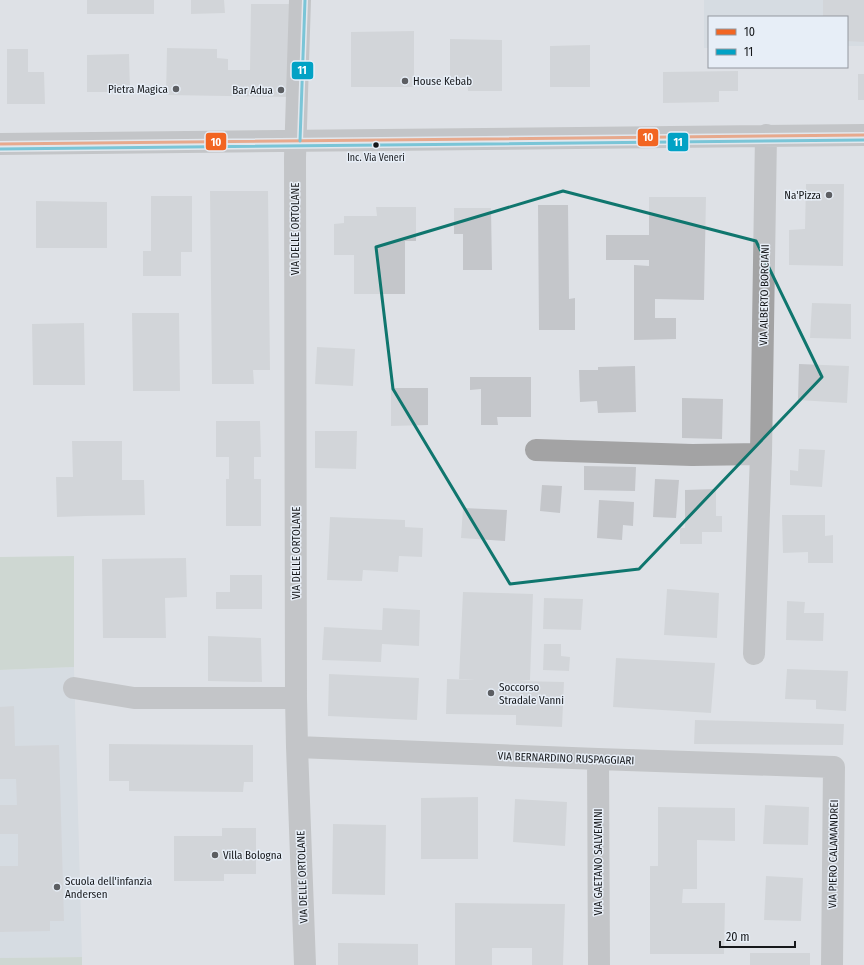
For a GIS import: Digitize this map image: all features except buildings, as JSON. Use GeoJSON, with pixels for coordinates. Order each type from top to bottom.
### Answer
{"type":"FeatureCollection","features":[{"type":"Feature","properties":{"kind":"street","name":"VIA DELLE ORTOLANE"},"geometry":{"type":"LineString","coordinates":[[300,0],[295,140],[296,698],[305,965]]}},
{"type":"Feature","properties":{"kind":"street","name":"VIA ALBERTO BORCIANI"},"geometry":{"type":"LineString","coordinates":[[754,654],[761,454],[766,135]]}},
{"type":"Feature","properties":{"kind":"street"},"geometry":{"type":"LineString","coordinates":[[0,144],[864,135]]}},
{"type":"Feature","properties":{"kind":"street"},"geometry":{"type":"LineString","coordinates":[[536,450],[692,455],[761,454]]}},
{"type":"Feature","properties":{"kind":"street"},"geometry":{"type":"LineString","coordinates":[[74,688],[134,698],[296,698]]}},
{"type":"Feature","properties":{"kind":"street","name":"VIA BERNARDINO RUSPAGGIARI"},"geometry":{"type":"LineString","coordinates":[[297,747],[834,767]]}},
{"type":"Feature","properties":{"kind":"street","name":"VIA GAETANO SALVEMINI"},"geometry":{"type":"LineString","coordinates":[[598,759],[599,965]]}},
{"type":"Feature","properties":{"kind":"street","name":"VIA PIERO CALAMANDREI"},"geometry":{"type":"LineString","coordinates":[[832,965],[834,767]]}},
{"type":"Feature","properties":{"kind":"highlighted area"},"geometry":{"type":"Polygon","coordinates":[[[563,191],[756,241],[822,377],[639,569],[510,584],[393,389],[376,247],[563,191]]]}},
{"type":"Feature","properties":{"kind":"shaded area"},"geometry":{"type":"Polygon","coordinates":[[[704,0],[864,0],[864,46],[848,46],[848,16],[708,16],[708,48],[704,48],[704,0]]]}},
{"type":"Feature","properties":{"kind":"shaded area"},"geometry":{"type":"Polygon","coordinates":[[[74,667],[82,957],[0,958],[0,670],[74,667]]]}},
{"type":"Feature","properties":{"kind":"green space"},"geometry":{"type":"Polygon","coordinates":[[[74,556],[74,667],[0,670],[0,557],[74,556]]]}},
{"type":"Feature","properties":{"kind":"green space"},"geometry":{"type":"Polygon","coordinates":[[[82,957],[82,965],[0,965],[0,958],[82,957]]]}},
{"type":"Feature","properties":{"kind":"transit line","name":"11"},"geometry":{"type":"LineString","coordinates":[[300,141],[305,0]]}},
{"type":"Feature","properties":{"kind":"transit line","name":"10"},"geometry":{"type":"LineString","coordinates":[[0,144],[864,135]]}},
{"type":"Feature","properties":{"kind":"transit line","name":"11"},"geometry":{"type":"LineString","coordinates":[[0,149],[864,140]]}},
{"type":"Feature","properties":{"kind":"place","name":"House Kebab"},"geometry":{"type":"Point","coordinates":[405,81]}},
{"type":"Feature","properties":{"kind":"place","name":"Pietra Magica"},"geometry":{"type":"Point","coordinates":[176,89]}},
{"type":"Feature","properties":{"kind":"place","name":"Bar Adua"},"geometry":{"type":"Point","coordinates":[281,90]}},
{"type":"Feature","properties":{"kind":"place","name":"Inc. Via Veneri"},"geometry":{"type":"Point","coordinates":[376,145]}},
{"type":"Feature","properties":{"kind":"place","name":"Na'Pizza"},"geometry":{"type":"Point","coordinates":[829,195]}},
{"type":"Feature","properties":{"kind":"place","name":"Soccorso Stradale Vanni"},"geometry":{"type":"Point","coordinates":[491,693]}},
{"type":"Feature","properties":{"kind":"place","name":"Villa Bologna"},"geometry":{"type":"Point","coordinates":[215,855]}},
{"type":"Feature","properties":{"kind":"place","name":"Scuola dell'infanzia Andersen"},"geometry":{"type":"Point","coordinates":[57,887]}}]}
